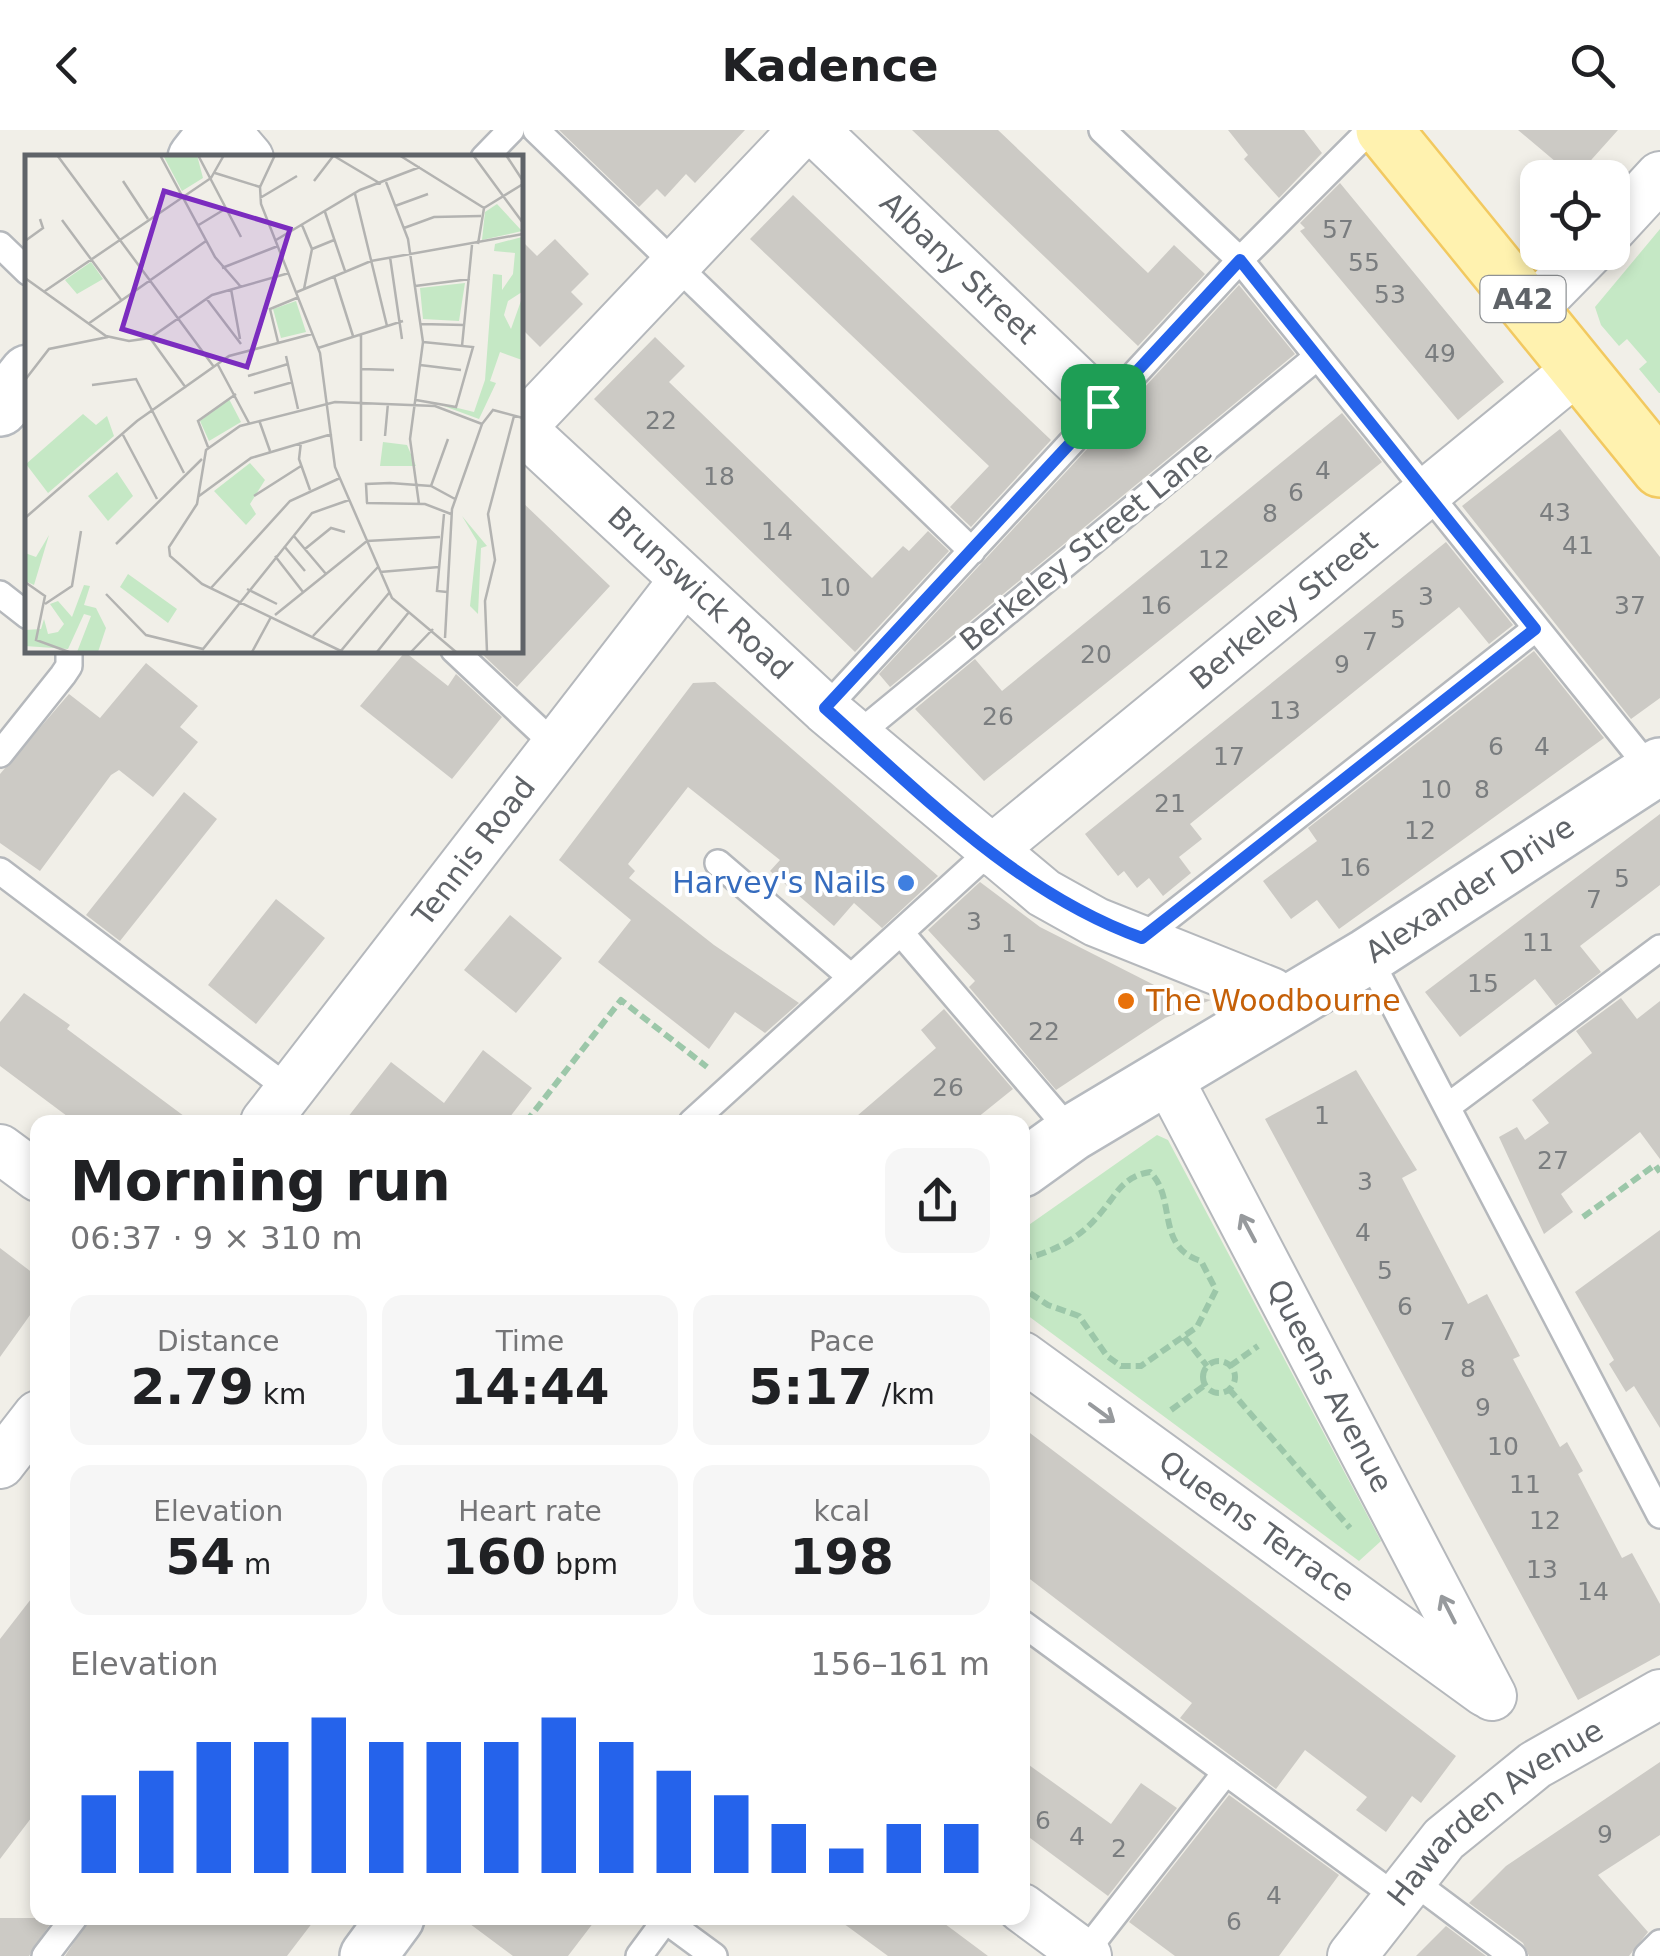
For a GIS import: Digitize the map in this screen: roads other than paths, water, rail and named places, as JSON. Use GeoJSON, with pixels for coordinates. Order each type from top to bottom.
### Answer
{"type":"FeatureCollection","features":[{"type":"Feature","properties":{"kind":"main road"},"geometry":{"type":"LineString","coordinates":[[199,155],[222,130]]}},
{"type":"Feature","properties":{"kind":"main road","name":"A42"},"geometry":{"type":"LineString","coordinates":[[1384,130],[1660,469]]}},
{"type":"Feature","properties":{"kind":"main road"},"geometry":{"type":"LineString","coordinates":[[0,408],[25,376]]}},
{"type":"Feature","properties":{"kind":"main road","name":"Alexander Drive"},"geometry":{"type":"LineString","coordinates":[[1030,1163],[1072,1133],[1368,956],[1659,768]]}},
{"type":"Feature","properties":{"kind":"main road"},"geometry":{"type":"LineString","coordinates":[[368,1956],[391,1925]]}},
{"type":"Feature","properties":{"kind":"street"},"geometry":{"type":"LineString","coordinates":[[222,130],[246,155]]}},
{"type":"Feature","properties":{"kind":"street"},"geometry":{"type":"LineString","coordinates":[[522,427],[803,130]]}},
{"type":"Feature","properties":{"kind":"street","name":"Albany Street"},"geometry":{"type":"LineString","coordinates":[[814,130],[1103,406]]}},
{"type":"Feature","properties":{"kind":"street"},"geometry":{"type":"LineString","coordinates":[[1630,208],[1660,176]]}},
{"type":"Feature","properties":{"kind":"street"},"geometry":{"type":"LineString","coordinates":[[1532,310],[1572,270]]}},
{"type":"Feature","properties":{"kind":"street","name":"Berkeley Street"},"geometry":{"type":"LineString","coordinates":[[990,851],[1579,368]]}},
{"type":"Feature","properties":{"kind":"street","name":"Brunswick Road"},"geometry":{"type":"LineString","coordinates":[[522,429],[840,722],[1044,893],[1096,922],[1271,992],[1280,1008]]}},
{"type":"Feature","properties":{"kind":"street","name":"Tennis Road"},"geometry":{"type":"LineString","coordinates":[[277,1106],[684,580]]}},
{"type":"Feature","properties":{"kind":"street","name":"Queens Avenue"},"geometry":{"type":"LineString","coordinates":[[1167,1076],[1492,1696]]}},
{"type":"Feature","properties":{"kind":"street"},"geometry":{"type":"LineString","coordinates":[[0,1149],[30,1171]]}},
{"type":"Feature","properties":{"kind":"street","name":"Queens Terrace"},"geometry":{"type":"LineString","coordinates":[[1030,1362],[1492,1696]]}},
{"type":"Feature","properties":{"kind":"street","name":"Hawarden Avenue"},"geometry":{"type":"LineString","coordinates":[[1352,1956],[1444,1838],[1535,1766],[1660,1694]]}},
{"type":"Feature","properties":{"kind":"street"},"geometry":{"type":"LineString","coordinates":[[1030,1914],[1084,1955]]}},
{"type":"Feature","properties":{"kind":"lane"},"geometry":{"type":"LineString","coordinates":[[487,155],[511,130]]}},
{"type":"Feature","properties":{"kind":"lane"},"geometry":{"type":"LineString","coordinates":[[536,130],[972,551]]}},
{"type":"Feature","properties":{"kind":"lane"},"geometry":{"type":"LineString","coordinates":[[1102,130],[1240,260],[1638,754],[1659,768]]}},
{"type":"Feature","properties":{"kind":"lane"},"geometry":{"type":"LineString","coordinates":[[840,722],[972,551],[1240,260],[1370,130]]}},
{"type":"Feature","properties":{"kind":"lane"},"geometry":{"type":"LineString","coordinates":[[0,246],[25,269]]}},
{"type":"Feature","properties":{"kind":"lane","name":"Berkeley Street Lane"},"geometry":{"type":"LineString","coordinates":[[840,722],[1316,357]]}},
{"type":"Feature","properties":{"kind":"lane"},"geometry":{"type":"LineString","coordinates":[[0,594],[25,614]]}},
{"type":"Feature","properties":{"kind":"lane"},"geometry":{"type":"LineString","coordinates":[[1142,938],[1535,629]]}},
{"type":"Feature","properties":{"kind":"lane"},"geometry":{"type":"LineString","coordinates":[[0,754],[64,676],[69,652]]}},
{"type":"Feature","properties":{"kind":"lane"},"geometry":{"type":"LineString","coordinates":[[456,652],[556,745]]}},
{"type":"Feature","properties":{"kind":"lane"},"geometry":{"type":"LineString","coordinates":[[700,1115],[990,851]]}},
{"type":"Feature","properties":{"kind":"lane"},"geometry":{"type":"LineString","coordinates":[[718,863],[851,977]]}},
{"type":"Feature","properties":{"kind":"lane"},"geometry":{"type":"LineString","coordinates":[[0,871],[277,1106]]}},
{"type":"Feature","properties":{"kind":"lane"},"geometry":{"type":"LineString","coordinates":[[902,933],[1072,1133]]}},
{"type":"Feature","properties":{"kind":"lane"},"geometry":{"type":"LineString","coordinates":[[1448,1107],[1660,948]]}},
{"type":"Feature","properties":{"kind":"lane"},"geometry":{"type":"LineString","coordinates":[[1368,956],[1660,1515]]}},
{"type":"Feature","properties":{"kind":"lane"},"geometry":{"type":"LineString","coordinates":[[1030,1628],[1226,1772],[1513,1956]]}},
{"type":"Feature","properties":{"kind":"lane"},"geometry":{"type":"LineString","coordinates":[[1084,1955],[1226,1772]]}},
{"type":"Feature","properties":{"kind":"lane"},"geometry":{"type":"LineString","coordinates":[[45,1956],[69,1925]]}},
{"type":"Feature","properties":{"kind":"lane"},"geometry":{"type":"LineString","coordinates":[[638,1956],[661,1925]]}},
{"type":"Feature","properties":{"kind":"lane"},"geometry":{"type":"LineString","coordinates":[[674,1925],[714,1956]]}},
{"type":"Feature","properties":{"kind":"lane"},"geometry":{"type":"LineString","coordinates":[[1646,1956],[1660,1944]]}},
{"type":"Feature","properties":{"kind":"place","name":"Harvey's Nails"},"geometry":{"type":"Point","coordinates":[906,883]}},
{"type":"Feature","properties":{"kind":"place","name":"The Woodbourne"},"geometry":{"type":"Point","coordinates":[1126,1001]}}]}
